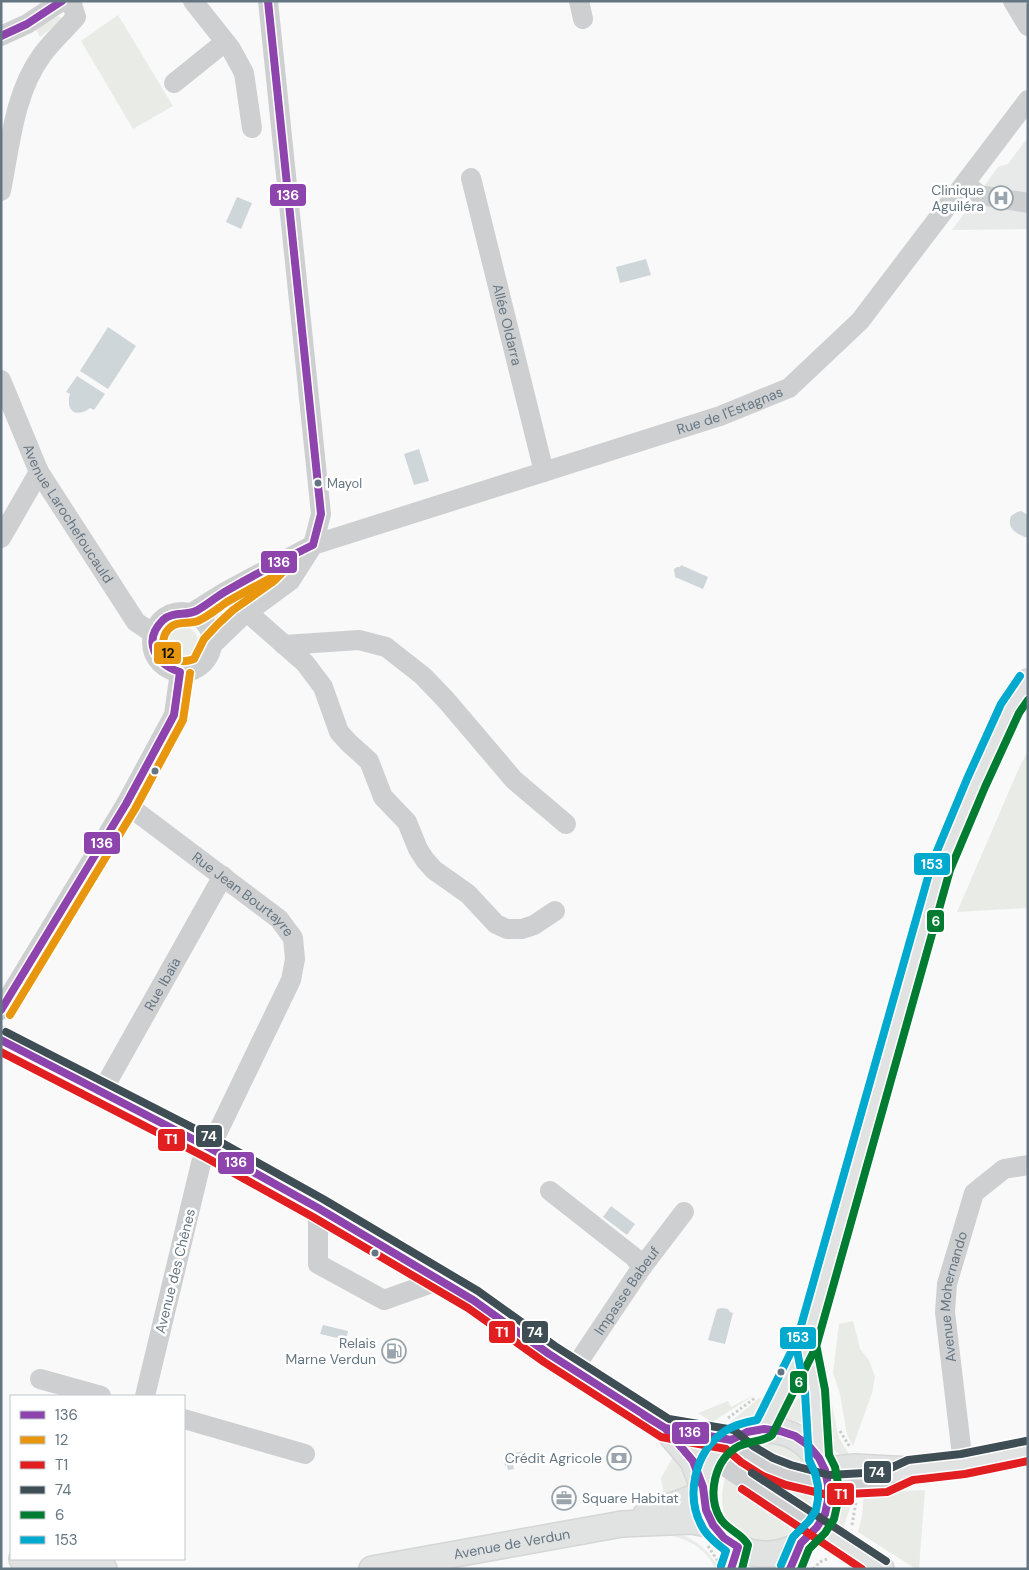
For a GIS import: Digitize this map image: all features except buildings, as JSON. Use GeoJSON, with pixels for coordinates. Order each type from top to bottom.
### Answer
{"type":"FeatureCollection","features":[{"type":"Feature","properties":{"kind":"main road"},"geometry":{"type":"LineString","coordinates":[[764,1429],[806,1344],[941,867],[976,782],[1010,708],[1028,682]]}},
{"type":"Feature","properties":{"kind":"main road"},"geometry":{"type":"LineString","coordinates":[[1,1040],[210,1148],[318,1208],[473,1300],[495,1318],[665,1428],[693,1461],[703,1490],[706,1510],[713,1525],[724,1538],[734,1558],[753,1553],[770,1554],[786,1551],[809,1535]]}},
{"type":"Feature","properties":{"kind":"main road"},"geometry":{"type":"LineString","coordinates":[[790,1569],[809,1535],[824,1514],[828,1500],[815,1391],[806,1344]]}},
{"type":"Feature","properties":{"kind":"main road"},"geometry":{"type":"LineString","coordinates":[[665,1428],[731,1440]]}},
{"type":"Feature","properties":{"kind":"main road"},"geometry":{"type":"LineString","coordinates":[[703,1490],[707,1471],[713,1458],[731,1440],[747,1432],[764,1429],[780,1431],[795,1436],[808,1445],[824,1471]]}},
{"type":"Feature","properties":{"kind":"main road"},"geometry":{"type":"LineString","coordinates":[[824,1471],[856,1467],[910,1470],[963,1464],[1028,1451]]}},
{"type":"Feature","properties":{"kind":"main road","name":"Avenue de Verdun"},"geometry":{"type":"LineString","coordinates":[[622,1524],[703,1490]]}},
{"type":"Feature","properties":{"kind":"main road","name":"Avenue de Verdun"},"geometry":{"type":"LineString","coordinates":[[372,1569],[622,1524],[691,1521],[713,1525]]}},
{"type":"Feature","properties":{"kind":"main road"},"geometry":{"type":"LineString","coordinates":[[809,1535],[881,1569]]}},
{"type":"Feature","properties":{"kind":"main road"},"geometry":{"type":"LineString","coordinates":[[30,1560],[105,1569]]}},
{"type":"Feature","properties":{"kind":"street"},"geometry":{"type":"LineString","coordinates":[[1,22],[56,1]]}},
{"type":"Feature","properties":{"kind":"street"},"geometry":{"type":"LineString","coordinates":[[1,36],[27,24],[62,1]]}},
{"type":"Feature","properties":{"kind":"street"},"geometry":{"type":"LineString","coordinates":[[1,191],[19,102],[42,55],[76,17],[71,1]]}},
{"type":"Feature","properties":{"kind":"street"},"geometry":{"type":"LineString","coordinates":[[193,1],[225,42],[244,72],[252,128]]}},
{"type":"Feature","properties":{"kind":"street"},"geometry":{"type":"LineString","coordinates":[[212,645],[247,612],[290,581],[313,544],[321,514],[268,1]]}},
{"type":"Feature","properties":{"kind":"street"},"geometry":{"type":"LineString","coordinates":[[1013,1],[1028,26]]}},
{"type":"Feature","properties":{"kind":"street"},"geometry":{"type":"LineString","coordinates":[[174,83],[225,42]]}},
{"type":"Feature","properties":{"kind":"street","name":"Rue de l'Estagnas"},"geometry":{"type":"LineString","coordinates":[[190,614],[225,592],[313,544],[720,416],[789,388],[860,321],[1028,100]]}},
{"type":"Feature","properties":{"kind":"street","name":"Allée Oldarra"},"geometry":{"type":"LineString","coordinates":[[471,178],[544,472]]}},
{"type":"Feature","properties":{"kind":"street"},"geometry":{"type":"LineString","coordinates":[[965,184],[980,195],[1028,203]]}},
{"type":"Feature","properties":{"kind":"street","name":"Avenue Larochefoucauld"},"geometry":{"type":"LineString","coordinates":[[1,380],[39,472],[136,622],[154,634]]}},
{"type":"Feature","properties":{"kind":"street"},"geometry":{"type":"LineString","coordinates":[[1,538],[39,472]]}},
{"type":"Feature","properties":{"kind":"street"},"geometry":{"type":"LineString","coordinates":[[247,612],[305,663],[322,687],[339,732],[348,743],[369,761],[383,797],[407,822],[418,849],[434,870],[468,894],[496,924],[507,928],[522,928],[534,925],[555,911]]}},
{"type":"Feature","properties":{"kind":"street"},"geometry":{"type":"LineString","coordinates":[[172,614],[190,614],[204,622],[209,629],[212,645],[210,654],[198,668],[180,672],[172,670],[158,659],[152,642],[154,634],[164,619],[172,614]]}},
{"type":"Feature","properties":{"kind":"street"},"geometry":{"type":"LineString","coordinates":[[284,645],[359,640],[386,647],[423,676],[446,700],[514,780],[566,824]]}},
{"type":"Feature","properties":{"kind":"street"},"geometry":{"type":"LineString","coordinates":[[1,1010],[126,804],[174,715],[180,672]]}},
{"type":"Feature","properties":{"kind":"street","name":"Rue Jean Bourtayre"},"geometry":{"type":"LineString","coordinates":[[126,804],[279,919],[293,938],[295,959],[291,980],[210,1148]]}},
{"type":"Feature","properties":{"kind":"street","name":"Rue Ibaïa"},"geometry":{"type":"LineString","coordinates":[[102,1093],[223,876]]}},
{"type":"Feature","properties":{"kind":"street","name":"Avenue des Chênes"},"geometry":{"type":"LineString","coordinates":[[144,1395],[201,1163],[210,1148]]}},
{"type":"Feature","properties":{"kind":"street","name":"Avenue Mohernando"},"geometry":{"type":"LineString","coordinates":[[963,1464],[945,1312],[947,1284],[974,1193],[1004,1169],[1028,1165]]}},
{"type":"Feature","properties":{"kind":"street"},"geometry":{"type":"LineString","coordinates":[[550,1190],[634,1257],[642,1267]]}},
{"type":"Feature","properties":{"kind":"street"},"geometry":{"type":"LineString","coordinates":[[318,1208],[318,1264],[384,1300],[440,1280]]}},
{"type":"Feature","properties":{"kind":"street","name":"Impasse Babeuf"},"geometry":{"type":"LineString","coordinates":[[573,1370],[642,1267],[684,1212]]}},
{"type":"Feature","properties":{"kind":"street"},"geometry":{"type":"LineString","coordinates":[[40,1379],[98,1395]]}},
{"type":"Feature","properties":{"kind":"street"},"geometry":{"type":"LineString","coordinates":[[185,1420],[305,1454]]}},
{"type":"Feature","properties":{"kind":"street"},"geometry":{"type":"LineString","coordinates":[[665,1428],[713,1458],[809,1535]]}},
{"type":"Feature","properties":{"kind":"street"},"geometry":{"type":"LineString","coordinates":[[731,1440],[747,1454],[768,1467],[788,1475],[824,1471]]}},
{"type":"Feature","properties":{"kind":"shaded area"},"geometry":{"type":"Polygon","coordinates":[[[118,15],[173,106],[133,129],[81,41],[118,15]]]}},
{"type":"Feature","properties":{"kind":"shaded area"},"geometry":{"type":"Polygon","coordinates":[[[58,16],[62,18],[60,22],[40,37],[35,27],[58,16]]]}},
{"type":"Feature","properties":{"kind":"shaded area","name":"Clinique Aguiléra"},"geometry":{"type":"Polygon","coordinates":[[[1028,137],[1028,229],[952,230],[998,167],[1008,164],[1028,137]]]}},
{"type":"Feature","properties":{"kind":"shaded area"},"geometry":{"type":"Polygon","coordinates":[[[237,197],[252,203],[241,229],[226,222],[237,197]]]}},
{"type":"Feature","properties":{"kind":"shaded area"},"geometry":{"type":"Polygon","coordinates":[[[646,259],[651,275],[620,283],[616,267],[646,259]]]}},
{"type":"Feature","properties":{"kind":"shaded area"},"geometry":{"type":"Polygon","coordinates":[[[108,327],[136,346],[108,389],[80,371],[108,327]]]}},
{"type":"Feature","properties":{"kind":"shaded area"},"geometry":{"type":"Polygon","coordinates":[[[77,376],[105,394],[94,410],[90,408],[76,413],[70,408],[70,394],[66,392],[77,376]]]}},
{"type":"Feature","properties":{"kind":"shaded area"},"geometry":{"type":"Polygon","coordinates":[[[419,449],[429,481],[414,485],[404,454],[419,449]]]}},
{"type":"Feature","properties":{"kind":"shaded area"},"geometry":{"type":"Polygon","coordinates":[[[1021,511],[1028,515],[1028,538],[1016,533],[1011,528],[1011,516],[1021,511]]]}},
{"type":"Feature","properties":{"kind":"shaded area"},"geometry":{"type":"Polygon","coordinates":[[[681,565],[708,577],[703,589],[675,577],[674,569],[681,565]]]}},
{"type":"Feature","properties":{"kind":"shaded area"},"geometry":{"type":"Polygon","coordinates":[[[270,584],[244,610],[236,599],[246,592],[270,584]]]}},
{"type":"Feature","properties":{"kind":"shaded area"},"geometry":{"type":"Polygon","coordinates":[[[223,605],[233,617],[221,625],[217,623],[213,613],[223,605]]]}},
{"type":"Feature","properties":{"kind":"shaded area"},"geometry":{"type":"Polygon","coordinates":[[[182,626],[188,627],[193,631],[197,636],[197,648],[193,653],[188,657],[182,658],[176,657],[171,653],[167,648],[166,642],[167,636],[171,631],[176,627],[182,626]]]}},
{"type":"Feature","properties":{"kind":"shaded area"},"geometry":{"type":"Polygon","coordinates":[[[1028,751],[1028,908],[957,912],[1019,768],[1028,751]]]}},
{"type":"Feature","properties":{"kind":"shaded area"},"geometry":{"type":"Polygon","coordinates":[[[611,1206],[635,1224],[627,1235],[603,1217],[611,1206]]]}},
{"type":"Feature","properties":{"kind":"shaded area"},"geometry":{"type":"Polygon","coordinates":[[[717,1309],[728,1309],[733,1313],[725,1344],[708,1340],[717,1309]]]}},
{"type":"Feature","properties":{"kind":"shaded area"},"geometry":{"type":"Polygon","coordinates":[[[853,1321],[860,1349],[869,1360],[875,1377],[872,1393],[853,1446],[847,1435],[840,1394],[833,1373],[839,1324],[853,1321]]]}},
{"type":"Feature","properties":{"kind":"shaded area"},"geometry":{"type":"Polygon","coordinates":[[[323,1325],[348,1331],[346,1340],[320,1334],[323,1325]]]}},
{"type":"Feature","properties":{"kind":"shaded area"},"geometry":{"type":"Polygon","coordinates":[[[755,1395],[712,1422],[698,1413],[728,1401],[731,1407],[755,1395]]]}},
{"type":"Feature","properties":{"kind":"shaded area"},"geometry":{"type":"Polygon","coordinates":[[[827,1396],[830,1396],[839,1438],[850,1456],[842,1455],[832,1447],[829,1433],[827,1396]]]}},
{"type":"Feature","properties":{"kind":"shaded area"},"geometry":{"type":"Polygon","coordinates":[[[759,1398],[764,1398],[765,1401],[753,1419],[737,1427],[723,1428],[759,1398]]]}},
{"type":"Feature","properties":{"kind":"shaded area"},"geometry":{"type":"Polygon","coordinates":[[[797,1399],[802,1399],[805,1424],[781,1417],[786,1404],[793,1406],[797,1399]]]}},
{"type":"Feature","properties":{"kind":"shaded area"},"geometry":{"type":"Polygon","coordinates":[[[766,1443],[780,1445],[793,1450],[803,1459],[810,1472],[792,1471],[754,1447],[766,1443]]]}},
{"type":"Feature","properties":{"kind":"shaded area"},"geometry":{"type":"Polygon","coordinates":[[[525,1451],[527,1462],[513,1464],[514,1469],[508,1470],[507,1465],[505,1466],[503,1455],[525,1451]]]}},
{"type":"Feature","properties":{"kind":"shaded area"},"geometry":{"type":"Polygon","coordinates":[[[673,1457],[683,1462],[690,1484],[684,1490],[665,1500],[661,1478],[673,1457]]]}},
{"type":"Feature","properties":{"kind":"shaded area"},"geometry":{"type":"Polygon","coordinates":[[[737,1458],[741,1458],[811,1490],[813,1492],[810,1511],[732,1465],[737,1458]]]}},
{"type":"Feature","properties":{"kind":"shaded area"},"geometry":{"type":"Polygon","coordinates":[[[728,1476],[801,1526],[785,1539],[769,1545],[754,1545],[741,1539],[731,1529],[724,1515],[722,1498],[725,1478],[728,1476]]]}},
{"type":"Feature","properties":{"kind":"shaded area"},"geometry":{"type":"Polygon","coordinates":[[[850,1490],[850,1508],[842,1531],[831,1522],[838,1492],[850,1490]]]}},
{"type":"Feature","properties":{"kind":"shaded area"},"geometry":{"type":"Polygon","coordinates":[[[925,1490],[919,1569],[916,1569],[858,1532],[862,1516],[864,1493],[925,1490]]]}},
{"type":"Feature","properties":{"kind":"shaded area"},"geometry":{"type":"Polygon","coordinates":[[[679,1533],[692,1539],[702,1547],[719,1569],[715,1569],[701,1549],[680,1538],[664,1534],[679,1533]]]}},
{"type":"Feature","properties":{"kind":"shaded area"},"geometry":{"type":"Polygon","coordinates":[[[779,1565],[781,1569],[743,1569],[746,1567],[779,1565]]]}},
{"type":"Feature","properties":{"kind":"transit line","name":"136"},"geometry":{"type":"LineString","coordinates":[[1,36],[27,24],[62,1]]}},
{"type":"Feature","properties":{"kind":"transit line","name":"136"},"geometry":{"type":"LineString","coordinates":[[1,1010],[126,804],[174,715],[180,672],[164,663],[154,651],[153,636],[157,628],[167,617],[196,611],[224,592],[313,545],[321,514],[268,1]]}},
{"type":"Feature","properties":{"kind":"transit line","name":"12"},"geometry":{"type":"LineString","coordinates":[[284,571],[274,581],[233,610],[218,624],[204,639],[194,659],[178,660],[166,652],[164,639],[166,632],[172,626],[198,621],[227,602],[284,571]]}},
{"type":"Feature","properties":{"kind":"transit line","name":"12"},"geometry":{"type":"LineString","coordinates":[[10,1015],[135,809],[183,720],[190,673]]}},
{"type":"Feature","properties":{"kind":"transit line","name":"153"},"geometry":{"type":"LineString","coordinates":[[721,1566],[726,1551],[711,1539],[704,1530],[694,1504],[695,1476],[699,1463],[714,1440],[725,1431],[740,1424],[757,1420],[797,1340],[932,863],[1001,704],[1020,676]]}},
{"type":"Feature","properties":{"kind":"transit line","name":"6"},"geometry":{"type":"LineString","coordinates":[[742,1569],[748,1545],[720,1518],[714,1499],[715,1478],[719,1468],[730,1452],[743,1444],[765,1439],[772,1435],[816,1347],[950,870],[985,787],[1019,713],[1028,700]]}},
{"type":"Feature","properties":{"kind":"transit line","name":"74"},"geometry":{"type":"LineString","coordinates":[[6,1032],[215,1139],[323,1199],[478,1291],[555,1346],[669,1419],[734,1430],[753,1446],[773,1458],[829,1475],[882,1472],[908,1460],[961,1454],[1026,1441]]}},
{"type":"Feature","properties":{"kind":"transit line","name":"136"},"geometry":{"type":"LineString","coordinates":[[1,1040],[210,1148],[318,1208],[473,1300],[549,1354],[665,1428],[731,1440],[747,1432],[764,1429],[780,1431],[795,1436],[808,1445],[819,1458],[825,1470],[828,1500],[825,1514],[817,1527],[801,1543],[790,1569]]}},
{"type":"Feature","properties":{"kind":"transit line","name":"T1"},"geometry":{"type":"LineString","coordinates":[[1,1052],[205,1157],[313,1217],[468,1308],[544,1362],[661,1437],[726,1449],[741,1462],[763,1476],[786,1485],[828,1495],[887,1492],[913,1480],[965,1474],[1028,1461]]}},
{"type":"Feature","properties":{"kind":"transit line","name":"153"},"geometry":{"type":"LineString","coordinates":[[781,1565],[793,1537],[809,1521],[816,1510],[818,1499],[818,1486],[809,1460],[805,1392],[796,1345],[798,1334]]}},
{"type":"Feature","properties":{"kind":"transit line","name":"6"},"geometry":{"type":"LineString","coordinates":[[801,1569],[809,1549],[825,1533],[834,1519],[838,1501],[838,1483],[835,1467],[829,1455],[825,1390],[816,1344],[818,1338]]}},
{"type":"Feature","properties":{"kind":"transit line","name":"136"},"geometry":{"type":"LineString","coordinates":[[644,1415],[665,1428],[693,1461],[703,1487],[706,1510],[713,1525],[724,1538],[738,1547],[731,1569]]}},
{"type":"Feature","properties":{"kind":"transit line","name":"74"},"geometry":{"type":"LineString","coordinates":[[752,1473],[886,1561]]}},
{"type":"Feature","properties":{"kind":"transit line","name":"T1"},"geometry":{"type":"LineString","coordinates":[[742,1489],[862,1569]]}},
{"type":"Feature","properties":{"kind":"place","name":"Clinique Aguiléra"},"geometry":{"type":"Point","coordinates":[1001,198]}},
{"type":"Feature","properties":{"kind":"place","name":"Mayol"},"geometry":{"type":"Point","coordinates":[318,483]}},
{"type":"Feature","properties":{"kind":"place","name":"Relais Marne Verdun"},"geometry":{"type":"Point","coordinates":[394,1351]}},
{"type":"Feature","properties":{"kind":"place","name":"Crédit Agricole"},"geometry":{"type":"Point","coordinates":[619,1458]}},
{"type":"Feature","properties":{"kind":"place","name":"Square Habitat"},"geometry":{"type":"Point","coordinates":[564,1498]}}]}
